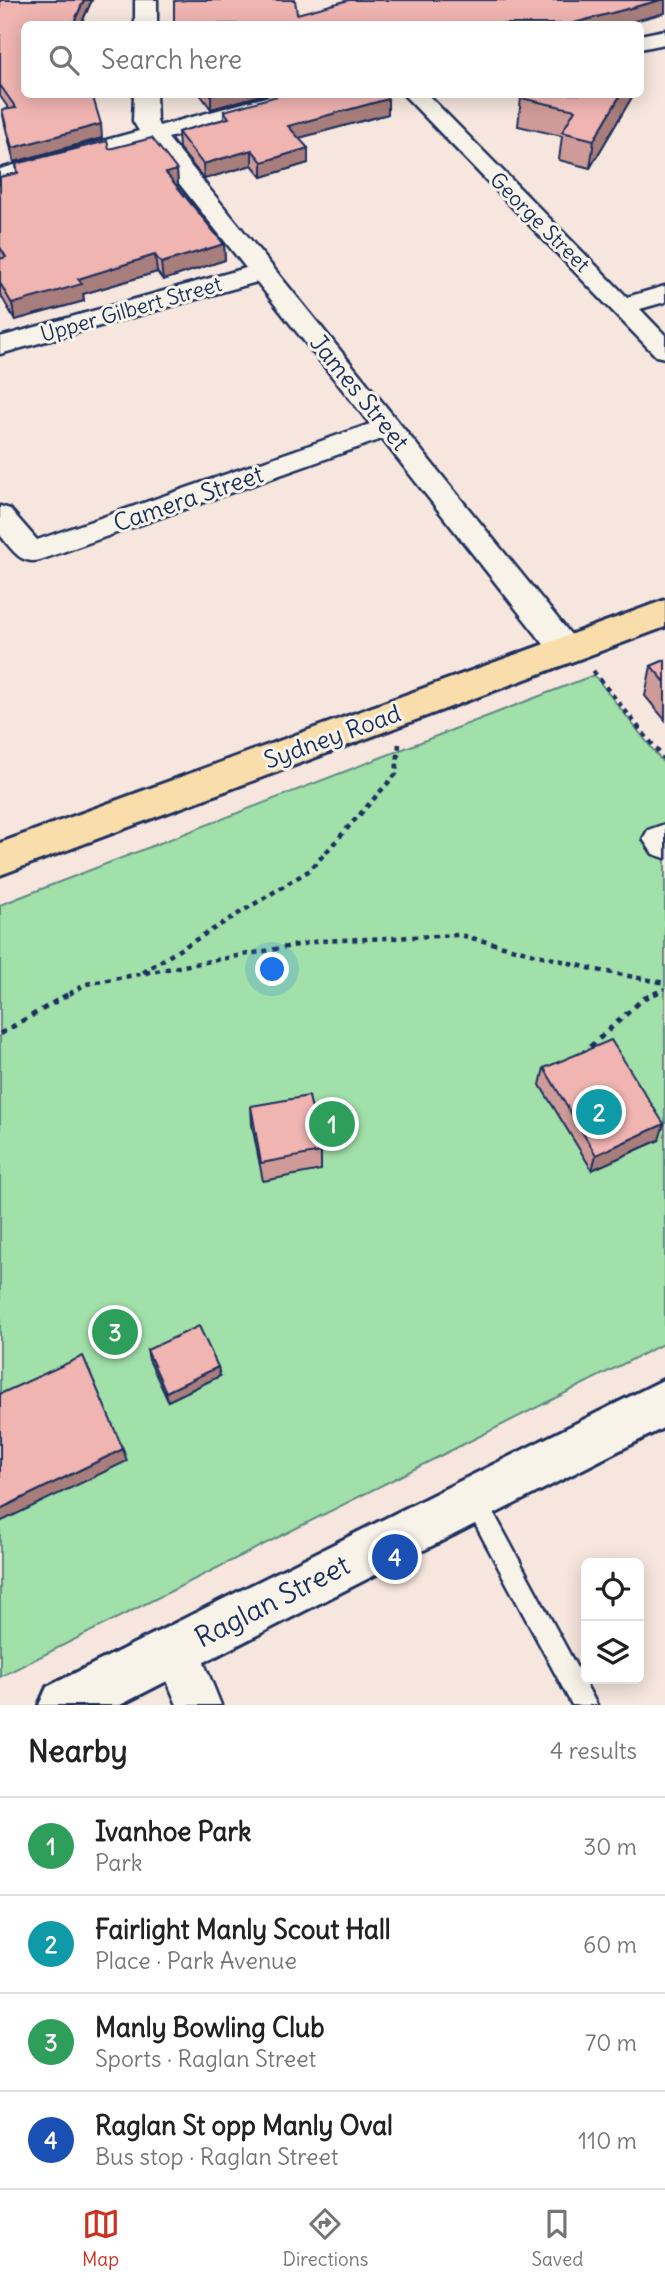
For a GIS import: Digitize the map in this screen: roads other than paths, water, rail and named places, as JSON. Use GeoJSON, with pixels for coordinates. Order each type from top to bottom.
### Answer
{"type":"FeatureCollection","features":[{"type":"Feature","properties":{"kind":"main road","name":"Sydney Road"},"geometry":{"type":"LineString","coordinates":[[0,859],[665,613]]}},
{"type":"Feature","properties":{"kind":"street"},"geometry":{"type":"LineString","coordinates":[[146,0],[146,21]]}},
{"type":"Feature","properties":{"kind":"street"},"geometry":{"type":"LineString","coordinates":[[644,41],[665,37]]}},
{"type":"Feature","properties":{"kind":"street"},"geometry":{"type":"LineString","coordinates":[[145,98],[145,121],[153,135]]}},
{"type":"Feature","properties":{"kind":"street"},"geometry":{"type":"LineString","coordinates":[[0,176],[289,98]]}},
{"type":"Feature","properties":{"kind":"street","name":"George Street"},"geometry":{"type":"LineString","coordinates":[[418,98],[665,350]]}},
{"type":"Feature","properties":{"kind":"street","name":"James Street"},"geometry":{"type":"LineString","coordinates":[[153,135],[565,649]]}},
{"type":"Feature","properties":{"kind":"street","name":"Upper Gilbert Street"},"geometry":{"type":"LineString","coordinates":[[0,346],[262,272]]}},
{"type":"Feature","properties":{"kind":"street"},"geometry":{"type":"LineString","coordinates":[[622,306],[665,295]]}},
{"type":"Feature","properties":{"kind":"street","name":"Camera Street"},"geometry":{"type":"LineString","coordinates":[[0,516],[31,552],[389,427]]}},
{"type":"Feature","properties":{"kind":"street"},"geometry":{"type":"LineString","coordinates":[[665,837],[660,839],[665,845]]}},
{"type":"Feature","properties":{"kind":"street","name":"Raglan Street"},"geometry":{"type":"LineString","coordinates":[[65,1705],[665,1402]]}},
{"type":"Feature","properties":{"kind":"street"},"geometry":{"type":"LineString","coordinates":[[176,1649],[200,1705]]}},
{"type":"Feature","properties":{"kind":"lane"},"geometry":{"type":"LineString","coordinates":[[474,1499],[585,1705]]}},
{"type":"Feature","properties":{"kind":"place","name":"Fairlight Manly Scout Hall"},"geometry":{"type":"Point","coordinates":[599,1112]}},
{"type":"Feature","properties":{"kind":"place","name":"Ivanhoe Park"},"geometry":{"type":"Point","coordinates":[332,1124]}},
{"type":"Feature","properties":{"kind":"place","name":"Manly Bowling Club"},"geometry":{"type":"Point","coordinates":[115,1332]}},
{"type":"Feature","properties":{"kind":"place","name":"Raglan St opp Manly Oval"},"geometry":{"type":"Point","coordinates":[395,1557]}}]}
